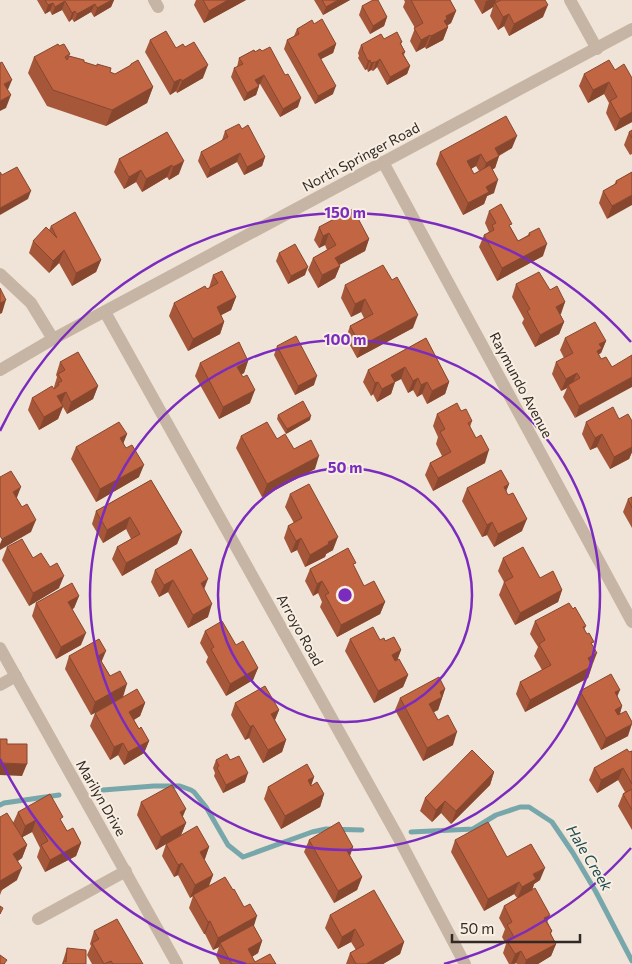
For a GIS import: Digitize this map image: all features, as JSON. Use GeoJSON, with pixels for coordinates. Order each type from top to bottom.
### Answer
{"type":"FeatureCollection","features":[{"type":"Feature","properties":{"kind":"street"},"geometry":{"type":"LineString","coordinates":[[570,0],[597,49]]}},
{"type":"Feature","properties":{"kind":"street","name":"North Springer Road"},"geometry":{"type":"LineString","coordinates":[[0,370],[53,339],[632,29]]}},
{"type":"Feature","properties":{"kind":"street","name":"Raymundo Avenue"},"geometry":{"type":"LineString","coordinates":[[384,162],[632,622]]}},
{"type":"Feature","properties":{"kind":"street"},"geometry":{"type":"LineString","coordinates":[[0,274],[31,303],[53,339]]}},
{"type":"Feature","properties":{"kind":"street","name":"Arroyo Road"},"geometry":{"type":"LineString","coordinates":[[105,312],[393,828],[465,964]]}},
{"type":"Feature","properties":{"kind":"street","name":"Marilyn Drive"},"geometry":{"type":"LineString","coordinates":[[0,648],[177,964]]}},
{"type":"Feature","properties":{"kind":"street"},"geometry":{"type":"LineString","coordinates":[[0,685],[16,676]]}},
{"type":"Feature","properties":{"kind":"street"},"geometry":{"type":"LineString","coordinates":[[38,920],[126,871]]}},
{"type":"Feature","properties":{"kind":"building"},"geometry":{"type":"Polygon","coordinates":[[[45,0],[112,0],[97,8],[95,4],[77,14],[75,11],[72,13],[65,1],[55,7],[53,3],[48,5],[45,0]]]}},
{"type":"Feature","properties":{"kind":"building"},"geometry":{"type":"Polygon","coordinates":[[[203,0],[228,0],[209,11],[203,0]]]}},
{"type":"Feature","properties":{"kind":"building"},"geometry":{"type":"Polygon","coordinates":[[[322,0],[338,0],[326,7],[322,0]]]}},
{"type":"Feature","properties":{"kind":"building"},"geometry":{"type":"Polygon","coordinates":[[[373,0],[378,0],[387,17],[373,26],[362,6],[373,0]]]}},
{"type":"Feature","properties":{"kind":"building"},"geometry":{"type":"Polygon","coordinates":[[[411,0],[450,0],[456,11],[446,16],[447,19],[444,21],[448,27],[421,40],[414,28],[423,23],[411,0]]]}},
{"type":"Feature","properties":{"kind":"building"},"geometry":{"type":"Polygon","coordinates":[[[501,0],[545,0],[548,5],[514,24],[509,14],[503,17],[495,3],[501,0]]]}},
{"type":"Feature","properties":{"kind":"building"},"geometry":{"type":"Polygon","coordinates":[[[322,19],[336,44],[318,54],[336,86],[318,96],[287,40],[299,34],[297,29],[312,20],[314,24],[322,19]]]}},
{"type":"Feature","properties":{"kind":"building"},"geometry":{"type":"Polygon","coordinates":[[[166,31],[176,48],[183,44],[185,47],[194,42],[208,65],[182,81],[181,79],[174,82],[150,40],[166,31]]]}},
{"type":"Feature","properties":{"kind":"building"},"geometry":{"type":"Polygon","coordinates":[[[397,32],[405,52],[402,53],[410,66],[390,77],[380,59],[371,63],[370,60],[368,61],[361,45],[381,34],[384,39],[397,32]]]}},
{"type":"Feature","properties":{"kind":"building"},"geometry":{"type":"Polygon","coordinates":[[[58,44],[59,46],[64,44],[70,54],[65,57],[67,60],[69,56],[84,60],[84,62],[97,66],[97,64],[111,68],[110,72],[115,74],[138,60],[153,87],[112,110],[53,90],[34,57],[58,44]]]}},
{"type":"Feature","properties":{"kind":"building"},"geometry":{"type":"Polygon","coordinates":[[[270,47],[285,75],[288,74],[301,98],[283,109],[264,75],[255,80],[259,86],[247,93],[234,68],[243,64],[239,58],[254,50],[255,52],[260,49],[262,51],[270,47]]]}},
{"type":"Feature","properties":{"kind":"building"},"geometry":{"type":"Polygon","coordinates":[[[609,60],[615,70],[624,64],[632,78],[632,112],[620,119],[610,101],[617,97],[609,82],[593,90],[584,74],[609,60]]]}},
{"type":"Feature","properties":{"kind":"building"},"geometry":{"type":"Polygon","coordinates":[[[2,62],[12,80],[4,84],[11,95],[0,101],[0,63],[2,62]]]}},
{"type":"Feature","properties":{"kind":"building"},"geometry":{"type":"Polygon","coordinates":[[[506,116],[517,136],[495,148],[499,156],[486,163],[481,154],[467,161],[474,174],[490,165],[498,180],[486,187],[489,192],[468,203],[440,152],[506,116]]]}},
{"type":"Feature","properties":{"kind":"building"},"geometry":{"type":"Polygon","coordinates":[[[239,124],[242,129],[248,125],[265,157],[247,167],[240,153],[210,169],[201,152],[228,137],[225,131],[239,124]]]}},
{"type":"Feature","properties":{"kind":"building"},"geometry":{"type":"Polygon","coordinates":[[[167,132],[184,161],[173,167],[172,165],[146,179],[141,170],[129,177],[119,159],[167,132]]]}},
{"type":"Feature","properties":{"kind":"building"},"geometry":{"type":"Polygon","coordinates":[[[17,167],[31,191],[0,208],[0,172],[2,175],[17,167]]]}},
{"type":"Feature","properties":{"kind":"building"},"geometry":{"type":"Polygon","coordinates":[[[632,172],[632,195],[612,206],[603,191],[632,172]]]}},
{"type":"Feature","properties":{"kind":"building"},"geometry":{"type":"Polygon","coordinates":[[[501,204],[512,224],[509,225],[518,241],[539,228],[547,244],[502,268],[484,235],[494,230],[492,225],[496,223],[489,211],[501,204]]]}},
{"type":"Feature","properties":{"kind":"building"},"geometry":{"type":"Polygon","coordinates":[[[353,209],[369,239],[335,258],[340,266],[322,275],[313,258],[336,245],[329,233],[323,236],[319,227],[353,209]]]}},
{"type":"Feature","properties":{"kind":"building"},"geometry":{"type":"Polygon","coordinates":[[[75,212],[101,260],[76,273],[64,250],[53,261],[33,241],[46,227],[57,238],[51,226],[75,212]]]}},
{"type":"Feature","properties":{"kind":"building"},"geometry":{"type":"Polygon","coordinates":[[[295,244],[308,267],[291,276],[279,253],[295,244]]]}},
{"type":"Feature","properties":{"kind":"building"},"geometry":{"type":"Polygon","coordinates":[[[383,265],[392,280],[397,277],[418,315],[361,346],[350,326],[373,314],[365,299],[355,304],[345,285],[383,265]]]}},
{"type":"Feature","properties":{"kind":"building"},"geometry":{"type":"Polygon","coordinates":[[[222,271],[236,297],[217,307],[224,322],[193,339],[174,303],[205,286],[207,289],[218,283],[213,275],[222,271]]]}},
{"type":"Feature","properties":{"kind":"building"},"geometry":{"type":"Polygon","coordinates":[[[539,272],[550,290],[557,286],[565,302],[556,307],[564,322],[540,335],[527,311],[530,309],[516,284],[539,272]]]}},
{"type":"Feature","properties":{"kind":"building"},"geometry":{"type":"Polygon","coordinates":[[[0,288],[6,300],[0,303],[0,288]]]}},
{"type":"Feature","properties":{"kind":"building"},"geometry":{"type":"Polygon","coordinates":[[[595,322],[606,341],[599,344],[602,348],[597,351],[601,359],[606,357],[612,367],[632,355],[632,377],[579,406],[568,385],[580,378],[577,373],[566,379],[556,362],[573,353],[565,338],[595,322]]]}},
{"type":"Feature","properties":{"kind":"building"},"geometry":{"type":"Polygon","coordinates":[[[296,336],[317,376],[298,386],[277,346],[296,336]]]}},
{"type":"Feature","properties":{"kind":"building"},"geometry":{"type":"Polygon","coordinates":[[[426,338],[449,382],[432,391],[427,382],[421,385],[418,378],[413,381],[405,367],[391,375],[395,382],[382,389],[378,382],[375,383],[368,370],[426,338]]]}},
{"type":"Feature","properties":{"kind":"building"},"geometry":{"type":"Polygon","coordinates":[[[239,342],[248,361],[237,367],[243,377],[247,375],[255,390],[223,407],[200,363],[239,342]]]}},
{"type":"Feature","properties":{"kind":"building"},"geometry":{"type":"Polygon","coordinates":[[[78,352],[98,386],[71,402],[66,392],[57,396],[63,406],[44,417],[32,398],[52,386],[54,389],[59,385],[58,383],[62,381],[58,374],[65,370],[60,362],[78,352]]]}},
{"type":"Feature","properties":{"kind":"building"},"geometry":{"type":"Polygon","coordinates":[[[303,401],[311,416],[287,429],[278,415],[303,401]]]}},
{"type":"Feature","properties":{"kind":"building"},"geometry":{"type":"Polygon","coordinates":[[[457,403],[461,411],[466,409],[472,421],[468,423],[476,438],[481,435],[489,450],[438,478],[430,463],[451,452],[440,432],[445,429],[437,414],[457,403]]]}},
{"type":"Feature","properties":{"kind":"building"},"geometry":{"type":"Polygon","coordinates":[[[613,407],[619,419],[628,414],[632,421],[632,447],[614,457],[602,434],[595,438],[586,422],[613,407]]]}},
{"type":"Feature","properties":{"kind":"building"},"geometry":{"type":"Polygon","coordinates":[[[119,422],[127,434],[120,438],[126,448],[132,445],[144,465],[100,489],[76,447],[119,422]]]}},
{"type":"Feature","properties":{"kind":"building"},"geometry":{"type":"Polygon","coordinates":[[[267,422],[277,439],[285,434],[294,449],[311,440],[319,456],[267,484],[241,436],[267,422]]]}},
{"type":"Feature","properties":{"kind":"building"},"geometry":{"type":"Polygon","coordinates":[[[501,470],[509,484],[504,487],[508,495],[513,493],[527,519],[498,534],[492,522],[487,525],[467,488],[501,470]]]}},
{"type":"Feature","properties":{"kind":"building"},"geometry":{"type":"Polygon","coordinates":[[[11,471],[21,487],[13,492],[22,507],[27,504],[36,520],[2,539],[0,536],[0,477],[11,471]]]}},
{"type":"Feature","properties":{"kind":"building"},"geometry":{"type":"Polygon","coordinates":[[[151,480],[182,532],[126,563],[117,547],[140,534],[130,517],[107,530],[96,511],[151,480]]]}},
{"type":"Feature","properties":{"kind":"building"},"geometry":{"type":"Polygon","coordinates":[[[309,484],[338,537],[310,555],[301,538],[296,541],[288,526],[302,518],[290,494],[309,484]]]}},
{"type":"Feature","properties":{"kind":"building"},"geometry":{"type":"Polygon","coordinates":[[[632,497],[632,508],[628,499],[632,497]]]}},
{"type":"Feature","properties":{"kind":"building"},"geometry":{"type":"Polygon","coordinates":[[[22,539],[33,558],[41,553],[50,567],[57,563],[64,576],[33,593],[7,547],[22,539]]]}},
{"type":"Feature","properties":{"kind":"building"},"geometry":{"type":"Polygon","coordinates":[[[523,547],[540,578],[553,571],[562,590],[520,613],[504,582],[513,577],[503,558],[523,547]]]}},
{"type":"Feature","properties":{"kind":"building"},"geometry":{"type":"Polygon","coordinates":[[[348,548],[356,563],[353,564],[364,586],[374,581],[385,602],[341,625],[325,595],[329,593],[322,581],[317,584],[310,569],[348,548]]]}},
{"type":"Feature","properties":{"kind":"building"},"geometry":{"type":"Polygon","coordinates":[[[191,549],[208,579],[201,583],[212,604],[193,615],[173,580],[164,585],[155,570],[191,549]]]}},
{"type":"Feature","properties":{"kind":"building"},"geometry":{"type":"Polygon","coordinates":[[[72,583],[79,596],[68,602],[86,633],[61,647],[36,603],[72,583]]]}},
{"type":"Feature","properties":{"kind":"building"},"geometry":{"type":"Polygon","coordinates":[[[569,603],[573,609],[575,607],[586,626],[583,627],[594,642],[591,643],[597,653],[588,658],[592,666],[530,700],[520,682],[551,665],[539,644],[545,640],[535,621],[569,603]]]}},
{"type":"Feature","properties":{"kind":"building"},"geometry":{"type":"Polygon","coordinates":[[[222,621],[236,645],[243,641],[258,668],[230,684],[211,649],[214,647],[205,631],[222,621]]]}},
{"type":"Feature","properties":{"kind":"building"},"geometry":{"type":"Polygon","coordinates":[[[373,627],[380,640],[384,638],[385,641],[394,637],[401,650],[392,655],[395,661],[399,659],[408,675],[378,691],[350,639],[373,627]]]}},
{"type":"Feature","properties":{"kind":"building"},"geometry":{"type":"Polygon","coordinates":[[[99,639],[106,651],[98,656],[110,676],[120,671],[127,684],[95,702],[69,656],[99,639]]]}},
{"type":"Feature","properties":{"kind":"building"},"geometry":{"type":"Polygon","coordinates":[[[611,674],[620,690],[615,692],[622,706],[615,710],[618,715],[626,711],[632,724],[606,738],[580,691],[611,674]]]}},
{"type":"Feature","properties":{"kind":"building"},"geometry":{"type":"Polygon","coordinates":[[[439,677],[445,689],[440,692],[442,697],[429,704],[438,720],[448,715],[457,732],[427,748],[400,698],[439,677]]]}},
{"type":"Feature","properties":{"kind":"building"},"geometry":{"type":"Polygon","coordinates":[[[265,686],[279,710],[271,714],[286,740],[268,750],[253,725],[250,727],[235,703],[265,686]]]}},
{"type":"Feature","properties":{"kind":"building"},"geometry":{"type":"Polygon","coordinates":[[[137,689],[145,703],[129,712],[149,741],[128,752],[123,743],[114,747],[95,713],[137,689]]]}},
{"type":"Feature","properties":{"kind":"building"},"geometry":{"type":"Polygon","coordinates":[[[0,739],[7,739],[7,744],[27,744],[27,764],[0,763],[0,739]]]}},
{"type":"Feature","properties":{"kind":"building"},"geometry":{"type":"Polygon","coordinates":[[[627,749],[629,752],[632,751],[632,784],[623,768],[601,780],[594,768],[627,749]]]}},
{"type":"Feature","properties":{"kind":"building"},"geometry":{"type":"Polygon","coordinates":[[[472,750],[494,772],[456,811],[445,801],[436,810],[425,798],[472,750]]]}},
{"type":"Feature","properties":{"kind":"building"},"geometry":{"type":"Polygon","coordinates":[[[227,754],[230,760],[239,756],[248,773],[226,785],[217,768],[219,766],[216,760],[227,754]]]}},
{"type":"Feature","properties":{"kind":"building"},"geometry":{"type":"Polygon","coordinates":[[[307,764],[314,777],[308,780],[311,786],[317,782],[324,794],[285,816],[268,787],[307,764]]]}},
{"type":"Feature","properties":{"kind":"building"},"geometry":{"type":"Polygon","coordinates":[[[172,785],[186,809],[180,812],[186,823],[161,837],[141,802],[172,785]]]}},
{"type":"Feature","properties":{"kind":"building"},"geometry":{"type":"Polygon","coordinates":[[[632,789],[632,810],[623,794],[632,789]]]}},
{"type":"Feature","properties":{"kind":"building"},"geometry":{"type":"Polygon","coordinates":[[[50,794],[63,817],[60,819],[67,831],[73,828],[81,843],[50,860],[41,845],[48,841],[36,820],[25,826],[18,812],[50,794]]]}},
{"type":"Feature","properties":{"kind":"building"},"geometry":{"type":"Polygon","coordinates":[[[7,813],[27,845],[13,854],[22,868],[0,881],[0,817],[7,813]]]}},
{"type":"Feature","properties":{"kind":"building"},"geometry":{"type":"Polygon","coordinates":[[[339,822],[353,847],[347,851],[362,877],[338,891],[309,840],[339,822]]]}},
{"type":"Feature","properties":{"kind":"building"},"geometry":{"type":"Polygon","coordinates":[[[488,822],[507,857],[531,844],[545,868],[533,874],[536,879],[522,887],[519,882],[488,899],[455,840],[488,822]]]}},
{"type":"Feature","properties":{"kind":"building"},"geometry":{"type":"Polygon","coordinates":[[[197,826],[209,847],[200,852],[213,875],[195,885],[182,863],[178,865],[166,844],[197,826]]]}},
{"type":"Feature","properties":{"kind":"building"},"geometry":{"type":"Polygon","coordinates":[[[225,877],[244,907],[250,904],[257,916],[218,938],[210,921],[208,922],[193,895],[225,877]]]}},
{"type":"Feature","properties":{"kind":"building"},"geometry":{"type":"Polygon","coordinates":[[[535,888],[550,915],[544,918],[552,931],[550,933],[556,944],[526,960],[521,951],[515,954],[507,941],[514,937],[507,925],[512,922],[504,906],[535,888]]]}},
{"type":"Feature","properties":{"kind":"building"},"geometry":{"type":"Polygon","coordinates":[[[374,890],[404,942],[366,964],[356,964],[350,953],[364,945],[355,929],[342,937],[330,915],[374,890]]]}},
{"type":"Feature","properties":{"kind":"building"},"geometry":{"type":"Polygon","coordinates":[[[117,919],[143,964],[113,964],[111,961],[104,964],[92,943],[99,939],[94,931],[117,919]]]}},
{"type":"Feature","properties":{"kind":"building"},"geometry":{"type":"Polygon","coordinates":[[[253,925],[262,941],[248,949],[255,962],[270,954],[276,964],[232,964],[220,943],[253,925]]]}},
{"type":"Feature","properties":{"kind":"building"},"geometry":{"type":"Polygon","coordinates":[[[67,948],[86,950],[86,964],[63,964],[64,961],[66,962],[67,948]]]}},
{"type":"Feature","properties":{"kind":"building"},"geometry":{"type":"Polygon","coordinates":[[[0,955],[7,960],[4,964],[0,964],[0,955]]]}},
{"type":"Feature","properties":{"kind":"waterway","name":"Hale Creek"},"geometry":{"type":"LineString","coordinates":[[103,790],[154,786],[180,786],[191,790],[206,807],[228,845],[243,857],[312,832],[326,829],[362,830]]}},
{"type":"Feature","properties":{"kind":"waterway","name":"Hale Creek"},"geometry":{"type":"LineString","coordinates":[[0,805],[59,795]]}},
{"type":"Feature","properties":{"kind":"waterway","name":"Hale Creek"},"geometry":{"type":"LineString","coordinates":[[411,832],[473,829],[496,815],[520,807],[529,807],[552,822],[573,853],[632,961]]}}]}
